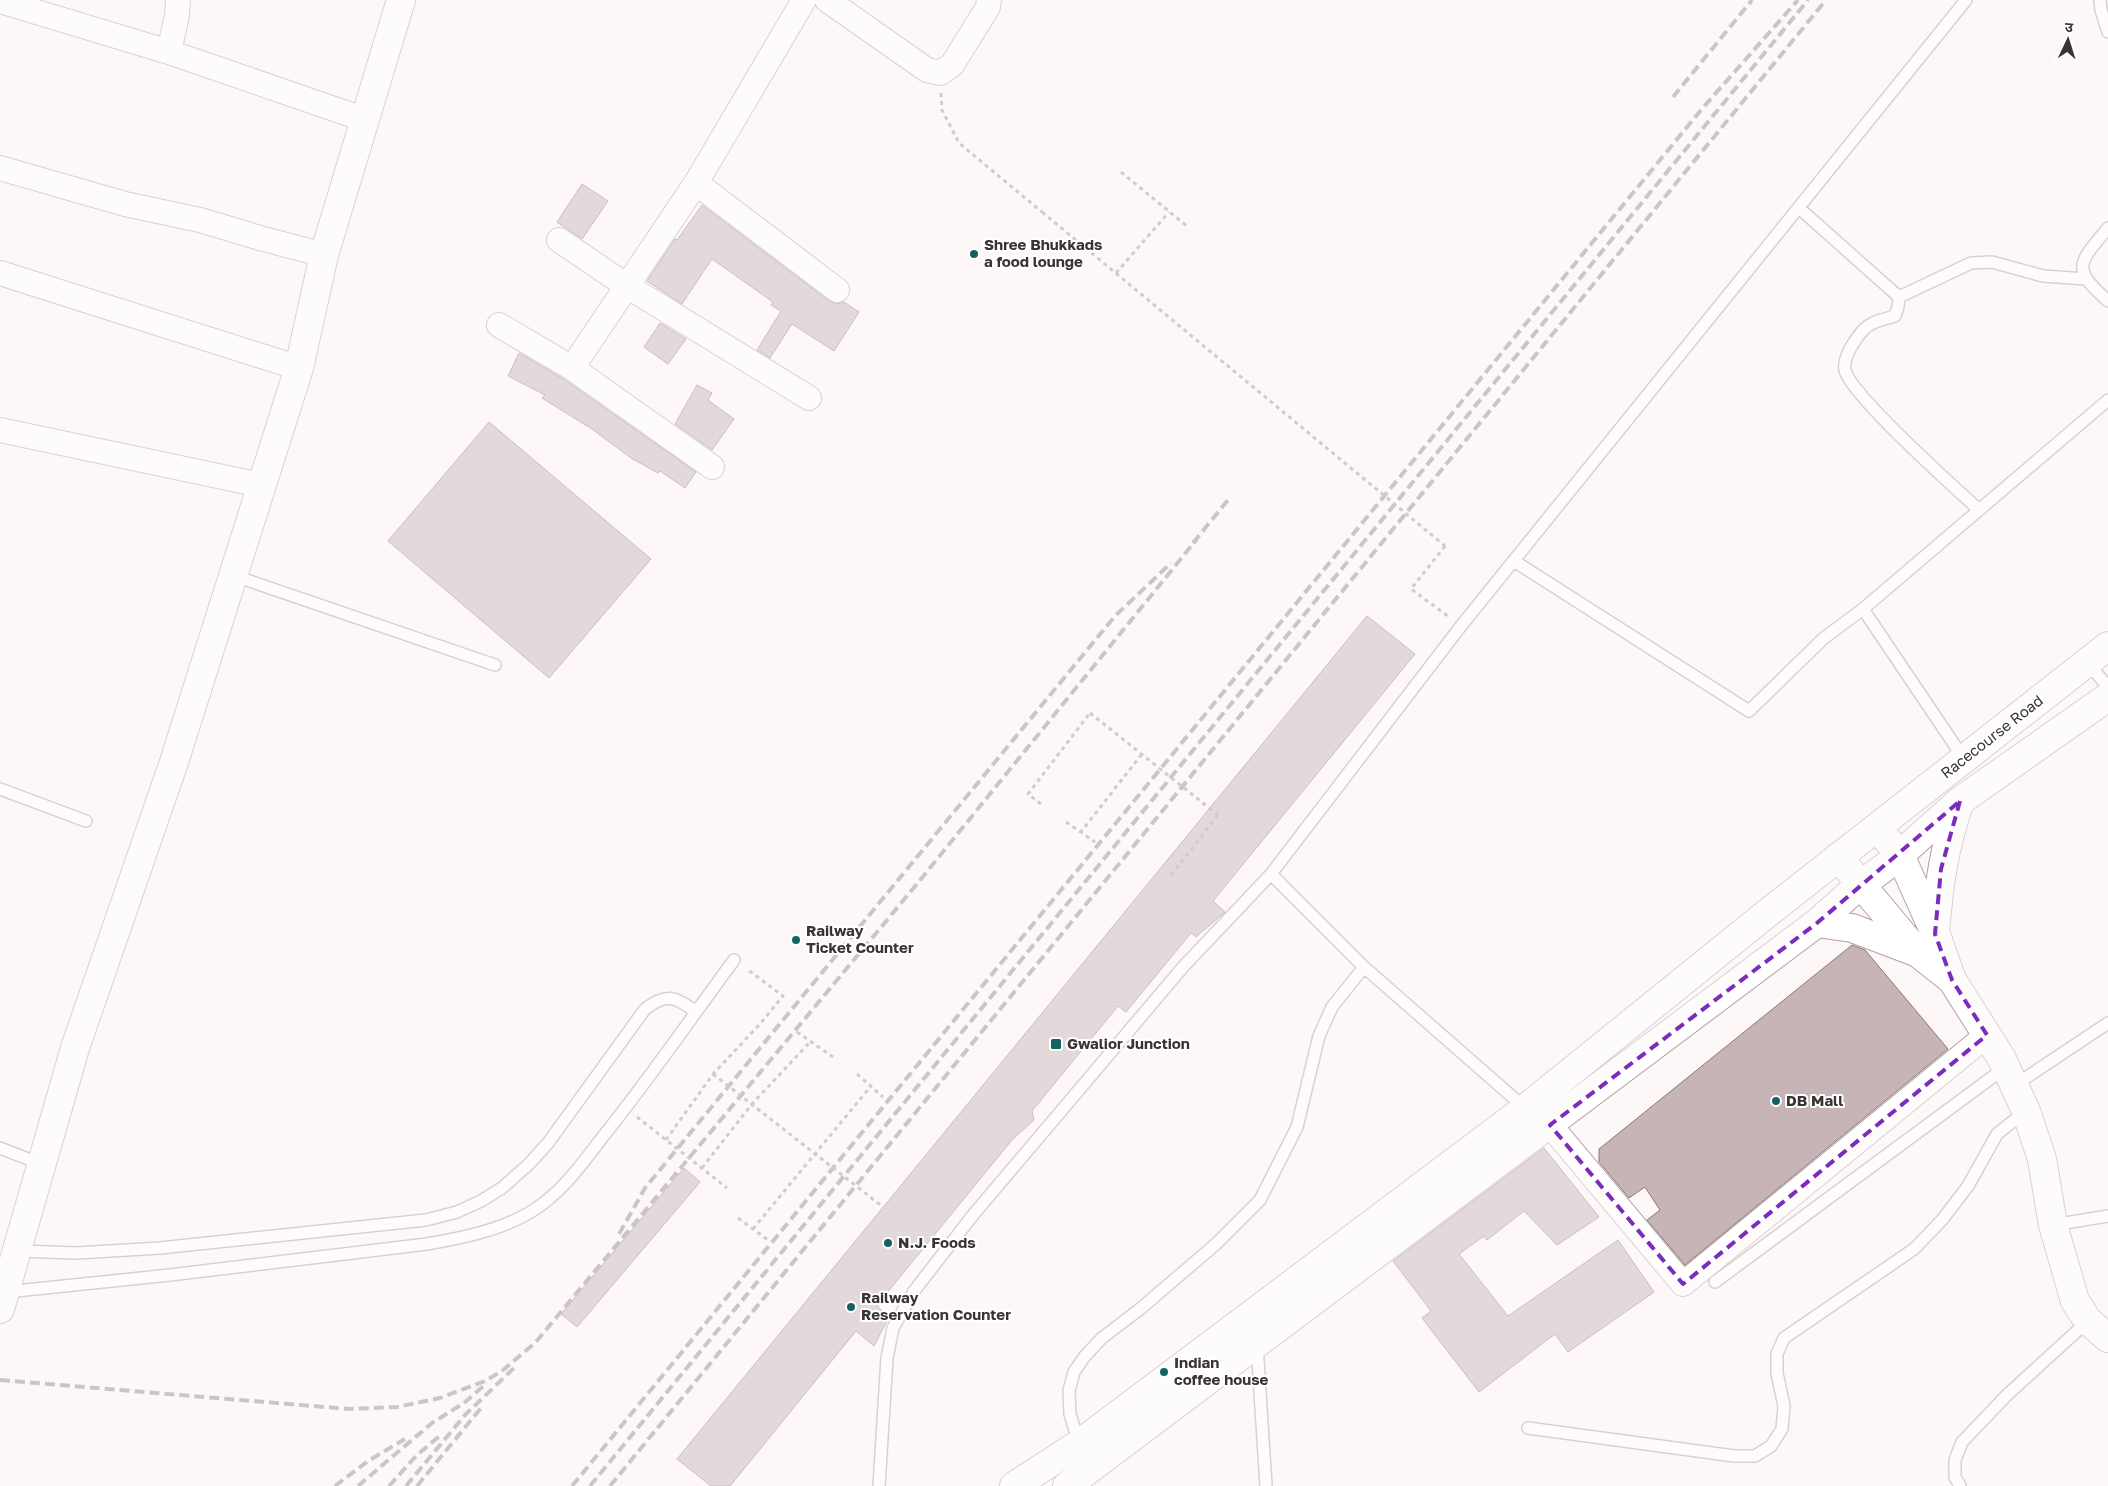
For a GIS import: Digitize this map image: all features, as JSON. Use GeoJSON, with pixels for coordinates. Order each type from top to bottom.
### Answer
{"type":"FeatureCollection","features":[{"type":"Feature","properties":{"kind":"main road"},"geometry":{"type":"LineString","coordinates":[[2,1300],[75,1048],[174,762],[299,368],[324,255],[401,0]]}},
{"type":"Feature","properties":{"kind":"main road","name":"Racecourse Road"},"geometry":{"type":"LineString","coordinates":[[1014,1486],[1079,1444],[1526,1108],[1838,858],[2098,654]]}},
{"type":"Feature","properties":{"kind":"main road","name":"Racecourse Road"},"geometry":{"type":"LineString","coordinates":[[1067,1486],[1818,923],[1900,855],[1960,801],[2108,696]]}},
{"type":"Feature","properties":{"kind":"main road"},"geometry":{"type":"LineString","coordinates":[[1927,944],[1948,836],[1960,801]]}},
{"type":"Feature","properties":{"kind":"main road"},"geometry":{"type":"LineString","coordinates":[[1877,828],[1900,855],[1927,944]]}},
{"type":"Feature","properties":{"kind":"main road"},"geometry":{"type":"LineString","coordinates":[[1838,858],[1862,885],[1927,944],[1952,980],[2010,1076],[2026,1111],[2042,1159],[2053,1225],[2075,1301],[2098,1329]]}},
{"type":"Feature","properties":{"kind":"main road"},"geometry":{"type":"LineString","coordinates":[[1818,923],[1852,928],[1927,944]]}},
{"type":"Feature","properties":{"kind":"street"},"geometry":{"type":"LineString","coordinates":[[0,0],[169,52],[366,120]]}},
{"type":"Feature","properties":{"kind":"street"},"geometry":{"type":"LineString","coordinates":[[169,52],[177,15],[178,0]]}},
{"type":"Feature","properties":{"kind":"street"},"geometry":{"type":"LineString","coordinates":[[572,368],[696,183],[804,0]]}},
{"type":"Feature","properties":{"kind":"street"},"geometry":{"type":"LineString","coordinates":[[827,0],[927,70],[940,73],[952,65],[988,7],[989,0]]}},
{"type":"Feature","properties":{"kind":"street"},"geometry":{"type":"LineString","coordinates":[[0,168],[126,204],[200,220],[324,255]]}},
{"type":"Feature","properties":{"kind":"street"},"geometry":{"type":"LineString","coordinates":[[696,183],[836,290]]}},
{"type":"Feature","properties":{"kind":"street"},"geometry":{"type":"LineString","coordinates":[[559,240],[627,286],[809,398]]}},
{"type":"Feature","properties":{"kind":"street"},"geometry":{"type":"LineString","coordinates":[[0,273],[299,368]]}},
{"type":"Feature","properties":{"kind":"street"},"geometry":{"type":"LineString","coordinates":[[499,325],[572,368],[712,467]]}},
{"type":"Feature","properties":{"kind":"street"},"geometry":{"type":"LineString","coordinates":[[0,430],[261,485]]}},
{"type":"Feature","properties":{"kind":"street"},"geometry":{"type":"LineString","coordinates":[[1550,1125],[1683,1284],[1987,1036]]}},
{"type":"Feature","properties":{"kind":"lane"},"geometry":{"type":"LineString","coordinates":[[879,1486],[888,1358],[893,1328],[914,1291],[973,1215],[1183,968],[1271,874],[1461,626],[1966,0]]}},
{"type":"Feature","properties":{"kind":"lane"},"geometry":{"type":"LineString","coordinates":[[2100,0],[2108,32]]}},
{"type":"Feature","properties":{"kind":"lane"},"geometry":{"type":"LineString","coordinates":[[1799,208],[1899,297]]}},
{"type":"Feature","properties":{"kind":"lane"},"geometry":{"type":"LineString","coordinates":[[2108,228],[2084,258],[2082,265],[2086,280],[2108,301]]}},
{"type":"Feature","properties":{"kind":"lane"},"geometry":{"type":"LineString","coordinates":[[1899,297],[1971,263],[1982,261],[2043,276],[2086,280]]}},
{"type":"Feature","properties":{"kind":"lane"},"geometry":{"type":"LineString","coordinates":[[1899,297],[1895,316],[1871,323],[1857,338],[1849,350],[1844,363],[1844,371],[1864,399],[1978,509]]}},
{"type":"Feature","properties":{"kind":"lane"},"geometry":{"type":"LineString","coordinates":[[1514,561],[1749,711],[1824,638],[1864,609],[1978,509],[2108,400]]}},
{"type":"Feature","properties":{"kind":"lane"},"geometry":{"type":"LineString","coordinates":[[232,575],[495,665]]}},
{"type":"Feature","properties":{"kind":"lane"},"geometry":{"type":"LineString","coordinates":[[1864,609],[1965,759]]}},
{"type":"Feature","properties":{"kind":"lane"},"geometry":{"type":"LineString","coordinates":[[2098,654],[2108,687]]}},
{"type":"Feature","properties":{"kind":"lane"},"geometry":{"type":"LineString","coordinates":[[0,789],[86,821]]}},
{"type":"Feature","properties":{"kind":"lane"},"geometry":{"type":"LineString","coordinates":[[1271,874],[1364,967],[1526,1108]]}},
{"type":"Feature","properties":{"kind":"lane"},"geometry":{"type":"LineString","coordinates":[[2,1300],[170,1275],[427,1244],[465,1237],[501,1226],[529,1213],[562,1189],[626,1108],[734,960]]}},
{"type":"Feature","properties":{"kind":"lane"},"geometry":{"type":"LineString","coordinates":[[1079,1444],[1070,1414],[1069,1391],[1074,1372],[1085,1356],[1102,1338],[1140,1309],[1216,1244],[1260,1200],[1297,1127],[1319,1036],[1332,1007],[1364,967]]}},
{"type":"Feature","properties":{"kind":"lane"},"geometry":{"type":"LineString","coordinates":[[18,1250],[77,1253],[160,1248],[426,1220],[457,1212],[481,1201],[502,1188],[548,1143],[645,1009],[657,1000],[669,997],[684,1002],[696,1012]]}},
{"type":"Feature","properties":{"kind":"lane"},"geometry":{"type":"LineString","coordinates":[[1715,1282],[2010,1076],[2108,1022]]}},
{"type":"Feature","properties":{"kind":"lane"},"geometry":{"type":"LineString","coordinates":[[1528,1428],[1734,1456],[1755,1456],[1772,1446],[1782,1429],[1784,1406],[1777,1373],[1777,1354],[1784,1338],[1914,1249],[1942,1220],[1968,1186],[1997,1134],[2026,1111]]}},
{"type":"Feature","properties":{"kind":"lane"},"geometry":{"type":"LineString","coordinates":[[0,1148],[41,1164]]}},
{"type":"Feature","properties":{"kind":"lane"},"geometry":{"type":"LineString","coordinates":[[2053,1225],[2108,1216]]}},
{"type":"Feature","properties":{"kind":"lane"},"geometry":{"type":"LineString","coordinates":[[1960,1486],[1955,1477],[1955,1460],[1962,1442],[2007,1395],[2098,1329]]}},
{"type":"Feature","properties":{"kind":"lane"},"geometry":{"type":"LineString","coordinates":[[1257,1344],[1266,1486]]}},
{"type":"Feature","properties":{"kind":"path"},"geometry":{"type":"LineString","coordinates":[[940,73],[942,110],[959,143],[1445,546],[1411,589],[1461,626]]}},
{"type":"Feature","properties":{"kind":"path"},"geometry":{"type":"LineString","coordinates":[[1121,172],[1188,227]]}},
{"type":"Feature","properties":{"kind":"path"},"geometry":{"type":"LineString","coordinates":[[1116,273],[1169,212]]}},
{"type":"Feature","properties":{"kind":"path"},"geometry":{"type":"LineString","coordinates":[[1040,804],[1028,794],[1090,713],[1218,815],[1171,875]]}},
{"type":"Feature","properties":{"kind":"path"},"geometry":{"type":"LineString","coordinates":[[1080,833],[1142,754]]}},
{"type":"Feature","properties":{"kind":"path"},"geometry":{"type":"LineString","coordinates":[[1066,822],[1095,842]]}},
{"type":"Feature","properties":{"kind":"path"},"geometry":{"type":"LineString","coordinates":[[666,1140],[713,1074],[760,1024],[783,996],[734,960]]}},
{"type":"Feature","properties":{"kind":"path"},"geometry":{"type":"LineString","coordinates":[[797,1032],[833,1057]]}},
{"type":"Feature","properties":{"kind":"path"},"geometry":{"type":"LineString","coordinates":[[702,1168],[752,1104],[790,1066],[811,1041]]}},
{"type":"Feature","properties":{"kind":"path"},"geometry":{"type":"LineString","coordinates":[[713,1074],[883,1207]]}},
{"type":"Feature","properties":{"kind":"path"},"geometry":{"type":"LineString","coordinates":[[857,1074],[883,1097]]}},
{"type":"Feature","properties":{"kind":"path"},"geometry":{"type":"LineString","coordinates":[[752,1229],[871,1086]]}},
{"type":"Feature","properties":{"kind":"path"},"geometry":{"type":"LineString","coordinates":[[626,1108],[726,1188]]}},
{"type":"Feature","properties":{"kind":"path"},"geometry":{"type":"LineString","coordinates":[[738,1218],[768,1240]]}},
{"type":"Feature","properties":{"kind":"highlighted area"},"geometry":{"type":"Polygon","coordinates":[[[1960,801],[1941,869],[1935,934],[1952,980],[1987,1035],[1683,1284],[1550,1125],[1817,923],[1960,801]]]}},
{"type":"Feature","properties":{"kind":"building"},"geometry":{"type":"Polygon","coordinates":[[[582,184],[608,201],[582,239],[557,222],[582,184]]]}},
{"type":"Feature","properties":{"kind":"building"},"geometry":{"type":"Polygon","coordinates":[[[702,205],[829,301],[836,304],[844,302],[859,312],[834,351],[792,324],[770,358],[757,350],[781,311],[771,305],[773,302],[712,259],[682,304],[647,281],[675,239],[677,240],[702,205]]]}},
{"type":"Feature","properties":{"kind":"building"},"geometry":{"type":"Polygon","coordinates":[[[660,323],[686,339],[668,364],[644,347],[660,323]]]}},
{"type":"Feature","properties":{"kind":"building"},"geometry":{"type":"Polygon","coordinates":[[[519,353],[565,380],[696,472],[685,488],[660,471],[658,473],[631,458],[592,429],[542,398],[545,395],[508,376],[519,353]]]}},
{"type":"Feature","properties":{"kind":"building"},"geometry":{"type":"Polygon","coordinates":[[[697,385],[712,393],[708,400],[734,419],[712,450],[675,424],[697,385]]]}},
{"type":"Feature","properties":{"kind":"building"},"geometry":{"type":"Polygon","coordinates":[[[489,422],[651,559],[549,678],[388,541],[489,422]]]}},
{"type":"Feature","properties":{"kind":"building"},"geometry":{"type":"Polygon","coordinates":[[[1367,616],[1415,654],[1213,901],[1225,912],[1196,937],[1191,933],[1126,1012],[1118,1006],[1032,1111],[1034,1120],[1012,1140],[877,1305],[888,1319],[874,1346],[856,1331],[730,1486],[711,1486],[677,1459],[1367,616]]]}},
{"type":"Feature","properties":{"kind":"building","name":"DB Mall"},"geometry":{"type":"Polygon","coordinates":[[[1852,945],[1865,950],[1948,1049],[1685,1265],[1647,1220],[1660,1210],[1645,1187],[1629,1198],[1599,1162],[1599,1149],[1852,945]]]}},
{"type":"Feature","properties":{"kind":"building"},"geometry":{"type":"Polygon","coordinates":[[[1544,1148],[1599,1217],[1557,1245],[1524,1211],[1487,1240],[1484,1236],[1459,1254],[1508,1316],[1618,1240],[1654,1292],[1568,1352],[1555,1334],[1479,1392],[1422,1318],[1431,1311],[1393,1261],[1544,1148]]]}},
{"type":"Feature","properties":{"kind":"building"},"geometry":{"type":"Polygon","coordinates":[[[684,1168],[700,1182],[577,1327],[561,1314],[684,1168]]]}},
{"type":"Feature","properties":{"kind":"railway"},"geometry":{"type":"LineString","coordinates":[[1673,97],[1752,0]]}},
{"type":"Feature","properties":{"kind":"railway"},"geometry":{"type":"LineString","coordinates":[[572,1486],[1701,110],[1798,0]]}},
{"type":"Feature","properties":{"kind":"railway"},"geometry":{"type":"LineString","coordinates":[[590,1486],[1808,0]]}},
{"type":"Feature","properties":{"kind":"railway"},"geometry":{"type":"LineString","coordinates":[[610,1486],[1826,0]]}},
{"type":"Feature","properties":{"kind":"railway"},"geometry":{"type":"LineString","coordinates":[[1193,543],[1228,500]]}},
{"type":"Feature","properties":{"kind":"railway"},"geometry":{"type":"LineString","coordinates":[[0,1380],[349,1409],[397,1407],[440,1398],[485,1381],[502,1371],[535,1343],[912,890],[1197,539]]}},
{"type":"Feature","properties":{"kind":"railway"},"geometry":{"type":"LineString","coordinates":[[619,1234],[645,1188],[1115,616],[1171,563]]}},
{"type":"Feature","properties":{"kind":"railway"},"geometry":{"type":"LineString","coordinates":[[406,1486],[465,1415],[516,1366]]}},
{"type":"Feature","properties":{"kind":"railway"},"geometry":{"type":"LineString","coordinates":[[358,1486],[432,1423],[464,1403],[487,1383]]}},
{"type":"Feature","properties":{"kind":"railway"},"geometry":{"type":"LineString","coordinates":[[417,1486],[481,1408]]}},
{"type":"Feature","properties":{"kind":"railway"},"geometry":{"type":"LineString","coordinates":[[389,1486],[417,1455],[442,1434]]}},
{"type":"Feature","properties":{"kind":"railway"},"geometry":{"type":"LineString","coordinates":[[335,1486],[368,1461],[405,1439]]}},
{"type":"Feature","properties":{"kind":"place","name":"Shree Bhukkads a food lounge"},"geometry":{"type":"Point","coordinates":[974,254]}},
{"type":"Feature","properties":{"kind":"place","name":"Railway Ticket Counter"},"geometry":{"type":"Point","coordinates":[796,940]}},
{"type":"Feature","properties":{"kind":"place","name":"Gwalior Junction"},"geometry":{"type":"Point","coordinates":[1056,1044]}},
{"type":"Feature","properties":{"kind":"place","name":"DB Mall"},"geometry":{"type":"Point","coordinates":[1776,1101]}},
{"type":"Feature","properties":{"kind":"place","name":"N.J. Foods"},"geometry":{"type":"Point","coordinates":[888,1243]}},
{"type":"Feature","properties":{"kind":"place","name":"Railway Reservation Counter"},"geometry":{"type":"Point","coordinates":[851,1307]}},
{"type":"Feature","properties":{"kind":"place","name":"Indian coffee house"},"geometry":{"type":"Point","coordinates":[1164,1372]}}]}
